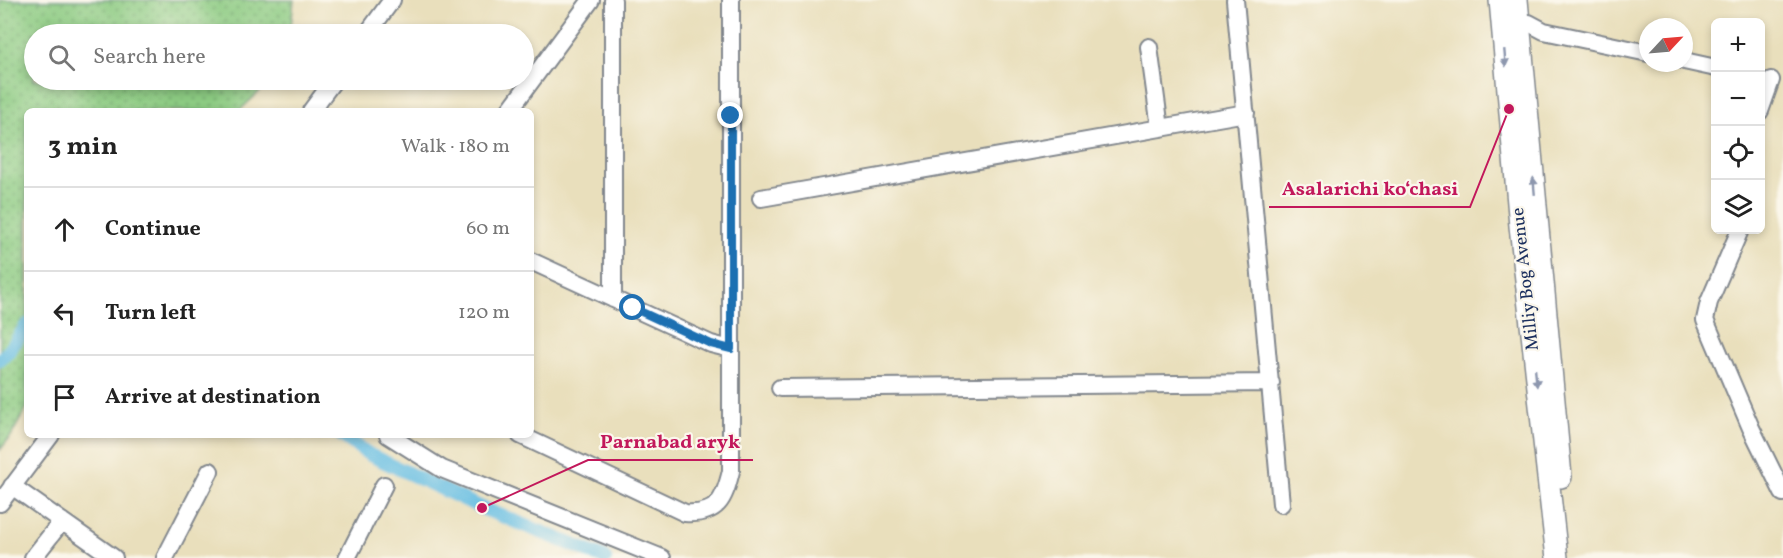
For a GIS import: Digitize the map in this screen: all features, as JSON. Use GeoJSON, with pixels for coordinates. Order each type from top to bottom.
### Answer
{"type":"FeatureCollection","features":[{"type":"Feature","properties":{"kind":"main road","name":"Milliy Bog Avenue"},"geometry":{"type":"LineString","coordinates":[[1500,0],[1510,24],[1557,558]]}},
{"type":"Feature","properties":{"kind":"main road","name":"Milliy Bog Avenue"},"geometry":{"type":"LineString","coordinates":[[1510,24],[1517,0]]}},
{"type":"Feature","properties":{"kind":"main road","name":"Milliy Bog Avenue"},"geometry":{"type":"LineString","coordinates":[[1528,225],[1570,558]]}},
{"type":"Feature","properties":{"kind":"street"},"geometry":{"type":"LineString","coordinates":[[374,24],[392,0]]}},
{"type":"Feature","properties":{"kind":"street"},"geometry":{"type":"LineString","coordinates":[[534,78],[591,0]]}},
{"type":"Feature","properties":{"kind":"street"},"geometry":{"type":"LineString","coordinates":[[613,0],[613,299]]}},
{"type":"Feature","properties":{"kind":"street"},"geometry":{"type":"LineString","coordinates":[[526,438],[685,513],[700,514],[716,507],[725,493],[731,471],[731,0]]}},
{"type":"Feature","properties":{"kind":"street"},"geometry":{"type":"LineString","coordinates":[[1235,0],[1281,504]]}},
{"type":"Feature","properties":{"kind":"street"},"geometry":{"type":"LineString","coordinates":[[1510,24],[1529,23],[1544,31],[1639,51]]}},
{"type":"Feature","properties":{"kind":"street"},"geometry":{"type":"LineString","coordinates":[[1149,46],[1160,128]]}},
{"type":"Feature","properties":{"kind":"street"},"geometry":{"type":"LineString","coordinates":[[1693,63],[1711,67]]}},
{"type":"Feature","properties":{"kind":"street"},"geometry":{"type":"LineString","coordinates":[[1765,99],[1771,80]]}},
{"type":"Feature","properties":{"kind":"street"},"geometry":{"type":"LineString","coordinates":[[313,108],[327,90]]}},
{"type":"Feature","properties":{"kind":"street"},"geometry":{"type":"LineString","coordinates":[[512,108],[525,90]]}},
{"type":"Feature","properties":{"kind":"street"},"geometry":{"type":"LineString","coordinates":[[761,198],[1246,113]]}},
{"type":"Feature","properties":{"kind":"street"},"geometry":{"type":"LineString","coordinates":[[1738,234],[1709,302],[1705,320],[1751,428],[1783,493]]}},
{"type":"Feature","properties":{"kind":"street"},"geometry":{"type":"LineString","coordinates":[[534,262],[711,344],[731,349]]}},
{"type":"Feature","properties":{"kind":"street"},"geometry":{"type":"LineString","coordinates":[[780,388],[1271,382]]}},
{"type":"Feature","properties":{"kind":"street"},"geometry":{"type":"LineString","coordinates":[[0,503],[49,438]]}},
{"type":"Feature","properties":{"kind":"street"},"geometry":{"type":"LineString","coordinates":[[393,438],[442,469],[662,558]]}},
{"type":"Feature","properties":{"kind":"street"},"geometry":{"type":"LineString","coordinates":[[165,558],[210,471]]}},
{"type":"Feature","properties":{"kind":"street"},"geometry":{"type":"LineString","coordinates":[[347,558],[384,485]]}},
{"type":"Feature","properties":{"kind":"street"},"geometry":{"type":"LineString","coordinates":[[12,486],[114,558]]}},
{"type":"Feature","properties":{"kind":"street"},"geometry":{"type":"LineString","coordinates":[[33,558],[62,521]]}},
{"type":"Feature","properties":{"kind":"green space"},"geometry":{"type":"Polygon","coordinates":[[[0,0],[294,0],[291,24],[24,24],[24,90],[261,90],[242,108],[24,108],[24,412],[0,450],[0,0]]]}},
{"type":"Feature","properties":{"kind":"waterway"},"geometry":{"type":"LineString","coordinates":[[0,360],[24,329]]}},
{"type":"Feature","properties":{"kind":"waterway"},"geometry":{"type":"LineString","coordinates":[[345,438],[370,455],[482,508],[605,558]]}},
{"type":"Feature","properties":{"kind":"place","name":"Asalarichi koʻchasi"},"geometry":{"type":"Point","coordinates":[1509,109]}},
{"type":"Feature","properties":{"kind":"place","name":"Parnabad aryk"},"geometry":{"type":"Point","coordinates":[482,508]}},
{"type":"Feature","properties":{"kind":"route"},"geometry":{"type":"LineString","coordinates":[[633,308],[711,344],[731,349],[731,116]]}}]}
